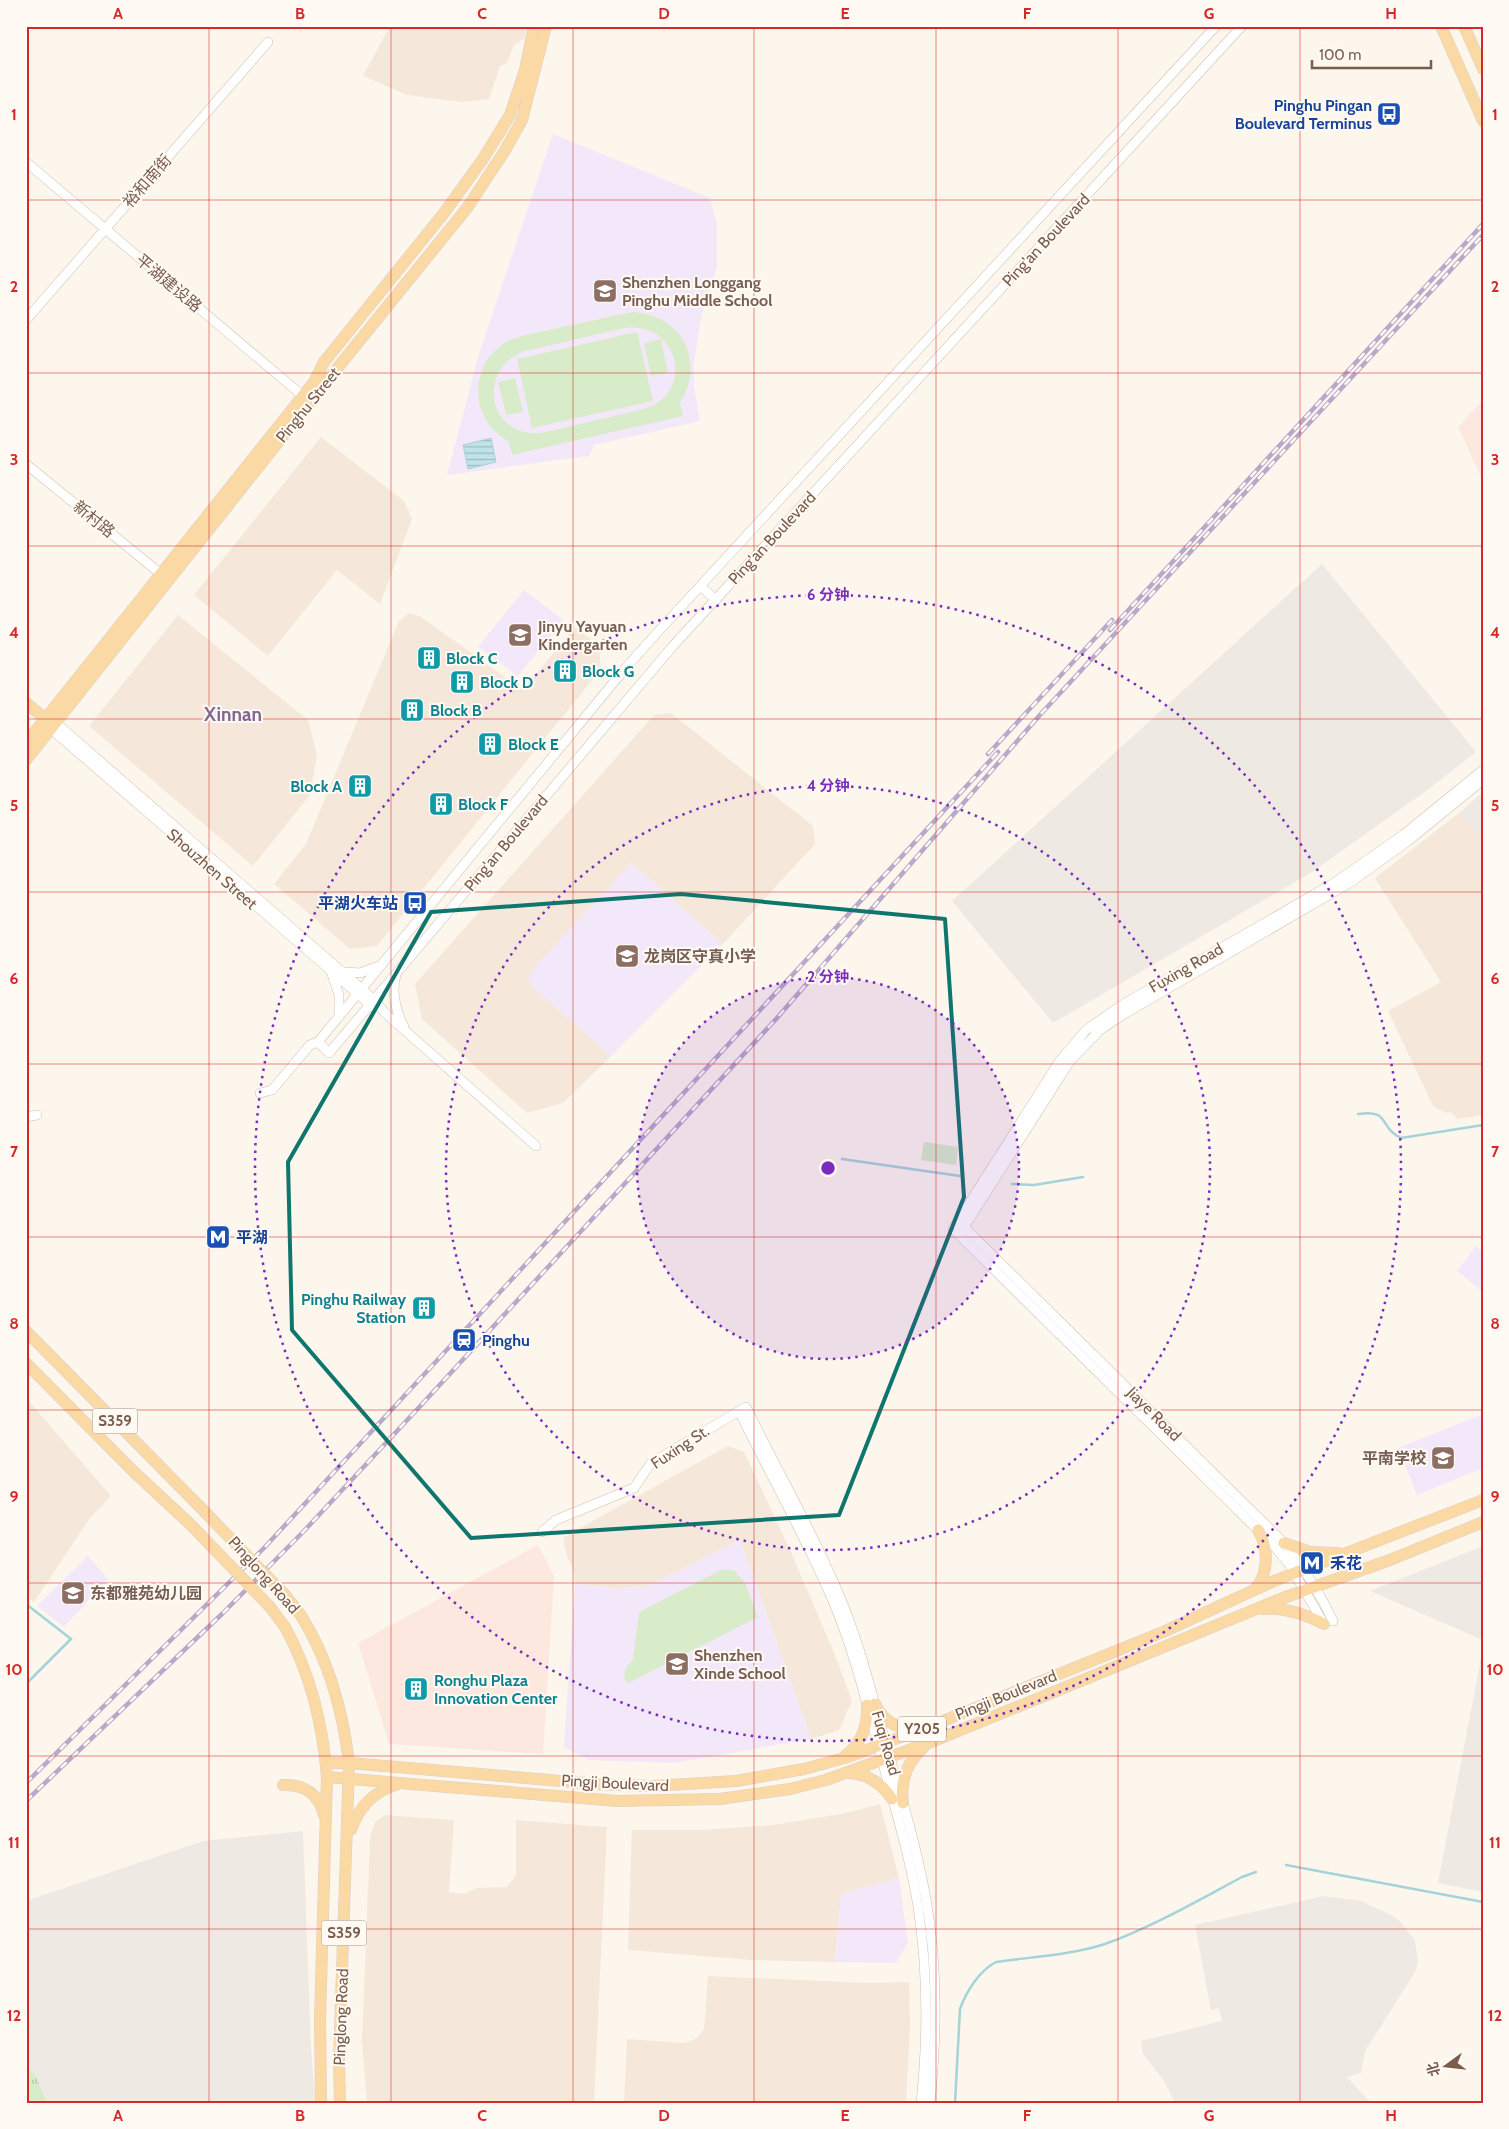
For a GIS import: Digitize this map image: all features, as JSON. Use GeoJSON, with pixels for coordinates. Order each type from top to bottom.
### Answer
{"type":"FeatureCollection","features":[{"type":"Feature","properties":{"kind":"main road","name":"Pinghu Street"},"geometry":{"type":"LineString","coordinates":[[26,760],[161,574],[314,382],[324,362],[444,213],[483,159],[510,114],[525,70],[534,26]]}},
{"type":"Feature","properties":{"kind":"main road","name":"Pinghu Street"},"geometry":{"type":"LineString","coordinates":[[26,743],[51,724],[486,183],[522,120],[546,26]]}},
{"type":"Feature","properties":{"kind":"main road"},"geometry":{"type":"LineString","coordinates":[[1441,26],[1483,121]]}},
{"type":"Feature","properties":{"kind":"main road"},"geometry":{"type":"LineString","coordinates":[[1464,26],[1483,69]]}},
{"type":"Feature","properties":{"kind":"main road","name":"Shouzhen Street"},"geometry":{"type":"LineString","coordinates":[[26,703],[51,724]]}},
{"type":"Feature","properties":{"kind":"main road","name":"Pinglong Road"},"geometry":{"type":"LineString","coordinates":[[26,1331],[285,1595],[300,1614],[314,1638],[330,1678],[349,1762],[339,2061],[340,2103]]}},
{"type":"Feature","properties":{"kind":"main road","name":"Pinglong Road"},"geometry":{"type":"LineString","coordinates":[[26,1363],[133,1471],[192,1526],[270,1607],[285,1627],[297,1652],[309,1683],[319,1721],[327,1777],[319,2036],[321,2103]]}},
{"type":"Feature","properties":{"kind":"main road","name":"Pingji Boulevard"},"geometry":{"type":"LineString","coordinates":[[326,1763],[349,1762],[597,1784],[652,1786],[736,1781],[804,1769],[838,1760],[925,1728],[1163,1632],[1254,1590],[1483,1500]]}},
{"type":"Feature","properties":{"kind":"main road","name":"Pingji Boulevard"},"geometry":{"type":"LineString","coordinates":[[327,1777],[596,1800],[665,1802],[747,1796],[811,1784],[934,1741],[1253,1611],[1385,1562],[1483,1522]]}},
{"type":"Feature","properties":{"kind":"main road"},"geometry":{"type":"LineString","coordinates":[[1254,1590],[1262,1580],[1266,1567],[1264,1546],[1258,1530]]}},
{"type":"Feature","properties":{"kind":"main road"},"geometry":{"type":"LineString","coordinates":[[1378,1542],[1385,1562]]}},
{"type":"Feature","properties":{"kind":"main road"},"geometry":{"type":"LineString","coordinates":[[1284,1543],[1300,1550],[1320,1554],[1354,1551]]}},
{"type":"Feature","properties":{"kind":"main road"},"geometry":{"type":"LineString","coordinates":[[1221,1605],[1228,1621]]}},
{"type":"Feature","properties":{"kind":"main road"},"geometry":{"type":"LineString","coordinates":[[1253,1611],[1284,1610],[1328,1622]]}},
{"type":"Feature","properties":{"kind":"main road"},"geometry":{"type":"LineString","coordinates":[[871,1704],[884,1718],[896,1726],[910,1729],[925,1728]]}},
{"type":"Feature","properties":{"kind":"main road"},"geometry":{"type":"LineString","coordinates":[[838,1760],[850,1752],[859,1741],[871,1704]]}},
{"type":"Feature","properties":{"kind":"main road"},"geometry":{"type":"LineString","coordinates":[[842,1774],[858,1774],[873,1779],[898,1801],[907,1768],[918,1752],[934,1741]]}},
{"type":"Feature","properties":{"kind":"main road"},"geometry":{"type":"LineString","coordinates":[[347,1841],[356,1818],[369,1800],[383,1790],[406,1784]]}},
{"type":"Feature","properties":{"kind":"main road"},"geometry":{"type":"LineString","coordinates":[[283,1785],[300,1786],[310,1792],[320,1802],[326,1822]]}},
{"type":"Feature","properties":{"kind":"street","name":"Ping'an Boulevard"},"geometry":{"type":"LineString","coordinates":[[260,1093],[272,1090],[310,1045],[318,1042],[623,671],[1216,26]]}},
{"type":"Feature","properties":{"kind":"street","name":"Ping'an Boulevard"},"geometry":{"type":"LineString","coordinates":[[318,1042],[329,1053],[641,683],[1242,26]]}},
{"type":"Feature","properties":{"kind":"street","name":"裕和南街"},"geometry":{"type":"LineString","coordinates":[[26,320],[268,42]]}},
{"type":"Feature","properties":{"kind":"street","name":"平湖建设路"},"geometry":{"type":"LineString","coordinates":[[26,162],[303,396]]}},
{"type":"Feature","properties":{"kind":"street"},"geometry":{"type":"LineString","coordinates":[[303,396],[305,408]]}},
{"type":"Feature","properties":{"kind":"street","name":"新村路"},"geometry":{"type":"LineString","coordinates":[[26,464],[161,574]]}},
{"type":"Feature","properties":{"kind":"street"},"geometry":{"type":"LineString","coordinates":[[700,586],[716,600]]}},
{"type":"Feature","properties":{"kind":"street","name":"Shouzhen Street"},"geometry":{"type":"LineString","coordinates":[[51,724],[341,971],[371,1003],[385,1013],[536,1146]]}},
{"type":"Feature","properties":{"kind":"street","name":"Shouzhen Street"},"geometry":{"type":"LineString","coordinates":[[51,724],[331,972],[359,992]]}},
{"type":"Feature","properties":{"kind":"street","name":"Fuxing Road"},"geometry":{"type":"LineString","coordinates":[[959,1228],[1059,1062],[1086,1030],[1122,1005],[1334,883],[1403,835],[1483,770]]}},
{"type":"Feature","properties":{"kind":"street","name":"Fuxing Road"},"geometry":{"type":"LineString","coordinates":[[959,1228],[1070,1061],[1100,1030],[1124,1014],[1351,882],[1408,841],[1483,780]]}},
{"type":"Feature","properties":{"kind":"street"},"geometry":{"type":"LineString","coordinates":[[341,971],[360,973],[382,965]]}},
{"type":"Feature","properties":{"kind":"street"},"geometry":{"type":"LineString","coordinates":[[331,972],[339,995],[339,1016]]}},
{"type":"Feature","properties":{"kind":"street"},"geometry":{"type":"LineString","coordinates":[[397,972],[394,982],[395,1004],[406,1032]]}},
{"type":"Feature","properties":{"kind":"street"},"geometry":{"type":"LineString","coordinates":[[26,1117],[37,1115]]}},
{"type":"Feature","properties":{"kind":"street","name":"Jiaye Road"},"geometry":{"type":"LineString","coordinates":[[959,1228],[1299,1572]]}},
{"type":"Feature","properties":{"kind":"street","name":"Jiaye Road"},"geometry":{"type":"LineString","coordinates":[[959,1228],[1284,1543],[1328,1622]]}},
{"type":"Feature","properties":{"kind":"street","name":"Fuxing St."},"geometry":{"type":"LineString","coordinates":[[542,1532],[556,1520],[634,1488],[651,1463],[742,1409]]}},
{"type":"Feature","properties":{"kind":"street","name":"Fuqi Road"},"geometry":{"type":"LineString","coordinates":[[742,1409],[833,1601],[871,1704],[924,1886],[932,1941],[935,2018],[930,2103]]}},
{"type":"Feature","properties":{"kind":"street","name":"Fuqi Road"},"geometry":{"type":"LineString","coordinates":[[898,1801],[913,1882],[924,1963],[926,2028],[921,2103]]}},
{"type":"Feature","properties":{"kind":"highlighted area"},"geometry":{"type":"Polygon","coordinates":[[[681,894],[945,919],[964,1197],[839,1515],[471,1538],[292,1330],[288,1162],[431,912],[681,894]]]}},
{"type":"Feature","properties":{"kind":"shaded area"},"geometry":{"type":"Polygon","coordinates":[[[390,26],[527,26],[525,38],[514,45],[507,63],[500,66],[489,99],[462,102],[407,95],[363,76],[390,26]]]}},
{"type":"Feature","properties":{"kind":"shaded area","name":"Shenzhen Longgang Pinghu Middle School"},"geometry":{"type":"Polygon","coordinates":[[[553,134],[710,198],[717,225],[717,267],[702,314],[694,362],[694,387],[700,421],[594,445],[589,456],[447,475],[479,354],[553,134]]]}},
{"type":"Feature","properties":{"kind":"shaded area"},"geometry":{"type":"Polygon","coordinates":[[[1483,400],[1483,482],[1458,427],[1483,400]]]}},
{"type":"Feature","properties":{"kind":"shaded area"},"geometry":{"type":"Polygon","coordinates":[[[321,437],[404,501],[412,519],[380,604],[337,570],[268,656],[194,595],[321,437]]]}},
{"type":"Feature","properties":{"kind":"shaded area"},"geometry":{"type":"Polygon","coordinates":[[[1322,564],[1476,752],[1426,791],[1312,872],[1053,1023],[952,901],[1322,564]]]}},
{"type":"Feature","properties":{"kind":"shaded area","name":"Jinyu Yayuan Kindergarten"},"geometry":{"type":"Polygon","coordinates":[[[524,590],[561,618],[562,622],[518,676],[478,647],[524,590]]]}},
{"type":"Feature","properties":{"kind":"shaded area"},"geometry":{"type":"Polygon","coordinates":[[[409,613],[420,616],[523,690],[575,627],[599,646],[601,669],[377,946],[350,949],[274,884],[306,844],[399,621],[409,613]]]}},
{"type":"Feature","properties":{"kind":"shaded area"},"geometry":{"type":"Polygon","coordinates":[[[178,615],[308,720],[317,755],[310,795],[253,866],[89,726],[178,615]]]}},
{"type":"Feature","properties":{"kind":"shaded area"},"geometry":{"type":"Polygon","coordinates":[[[671,713],[813,826],[815,844],[723,944],[631,863],[531,985],[611,1056],[563,1103],[527,1113],[422,1019],[415,984],[654,715],[671,713]]]}},
{"type":"Feature","properties":{"kind":"shaded area"},"geometry":{"type":"Polygon","coordinates":[[[1483,792],[1483,840],[1459,813],[1483,792]]]}},
{"type":"Feature","properties":{"kind":"shaded area"},"geometry":{"type":"Polygon","coordinates":[[[1459,813],[1483,840],[1483,1115],[1457,1119],[1453,1113],[1444,1112],[1433,1106],[1388,1011],[1441,982],[1375,878],[1459,813]]]}},
{"type":"Feature","properties":{"kind":"shaded area","name":"龙岗区守真小学"},"geometry":{"type":"Polygon","coordinates":[[[631,863],[723,944],[611,1056],[534,988],[529,979],[533,969],[631,863]]]}},
{"type":"Feature","properties":{"kind":"shaded area"},"geometry":{"type":"Polygon","coordinates":[[[1476,1246],[1483,1252],[1483,1292],[1457,1271],[1476,1246]]]}},
{"type":"Feature","properties":{"kind":"shaded area"},"geometry":{"type":"Polygon","coordinates":[[[26,1398],[111,1496],[90,1518],[34,1602],[26,1596],[26,1398]]]}},
{"type":"Feature","properties":{"kind":"shaded area","name":"平南学校"},"geometry":{"type":"Polygon","coordinates":[[[1483,1414],[1483,1468],[1417,1495],[1398,1448],[1483,1414]]]}},
{"type":"Feature","properties":{"kind":"shaded area"},"geometry":{"type":"Polygon","coordinates":[[[728,1446],[744,1452],[790,1550],[833,1650],[852,1701],[839,1730],[811,1739],[740,1540],[651,1585],[619,1589],[575,1584],[573,1567],[568,1559],[564,1537],[728,1446]]]}},
{"type":"Feature","properties":{"kind":"shaded area","name":"Shenzhen Xinde School"},"geometry":{"type":"Polygon","coordinates":[[[740,1540],[811,1739],[673,1763],[589,1760],[564,1747],[575,1584],[619,1589],[651,1585],[740,1540]]]}},
{"type":"Feature","properties":{"kind":"shaded area"},"geometry":{"type":"Polygon","coordinates":[[[538,1545],[554,1576],[543,1754],[389,1744],[358,1643],[538,1545]]]}},
{"type":"Feature","properties":{"kind":"shaded area"},"geometry":{"type":"Polygon","coordinates":[[[1483,1546],[1483,1640],[1370,1591],[1483,1546]]]}},
{"type":"Feature","properties":{"kind":"shaded area","name":"东都雅苑幼儿园"},"geometry":{"type":"Polygon","coordinates":[[[88,1556],[108,1579],[64,1627],[37,1606],[88,1556]]]}},
{"type":"Feature","properties":{"kind":"shaded area"},"geometry":{"type":"Polygon","coordinates":[[[1481,1658],[1483,1658],[1483,1892],[1438,1883],[1481,1658]]]}},
{"type":"Feature","properties":{"kind":"shaded area"},"geometry":{"type":"Polygon","coordinates":[[[880,1804],[899,1878],[841,1894],[835,1962],[752,1960],[628,1950],[632,1830],[702,1830],[772,1825],[841,1814],[880,1804]]]}},
{"type":"Feature","properties":{"kind":"shaded area"},"geometry":{"type":"Polygon","coordinates":[[[385,1815],[454,1820],[449,1892],[465,1894],[476,1888],[507,1887],[516,1875],[516,1820],[607,1827],[594,2103],[367,2103],[362,2041],[370,1837],[375,1822],[385,1815]]]}},
{"type":"Feature","properties":{"kind":"shaded area"},"geometry":{"type":"Polygon","coordinates":[[[303,1831],[315,2103],[47,2103],[36,2076],[26,2066],[26,1901],[203,1841],[303,1831]]]}},
{"type":"Feature","properties":{"kind":"shaded area"},"geometry":{"type":"Polygon","coordinates":[[[899,1878],[908,1943],[896,1963],[835,1962],[841,1894],[899,1878]]]}},
{"type":"Feature","properties":{"kind":"shaded area"},"geometry":{"type":"Polygon","coordinates":[[[1324,1896],[1361,1901],[1391,1915],[1401,1922],[1415,1941],[1418,1962],[1415,1972],[1365,2051],[1361,2073],[1347,2077],[1371,2103],[1175,2103],[1164,2081],[1143,2054],[1141,2041],[1222,2021],[1219,2008],[1211,2010],[1195,1925],[1324,1896]]]}},
{"type":"Feature","properties":{"kind":"shaded area"},"geometry":{"type":"Polygon","coordinates":[[[708,1976],[869,1983],[909,1982],[910,2027],[906,2103],[624,2103],[627,2039],[685,2043],[697,2038],[704,2029],[708,1976]]]}},
{"type":"Feature","properties":{"kind":"green space"},"geometry":{"type":"Polygon","coordinates":[[[632,312],[649,315],[664,321],[676,331],[684,342],[689,356],[690,371],[687,387],[680,403],[683,416],[512,455],[509,442],[493,430],[487,422],[479,404],[478,384],[484,365],[489,357],[504,343],[521,336],[632,312]],[[625,328],[525,351],[511,358],[501,369],[495,382],[496,408],[503,420],[515,428],[535,433],[644,409],[660,401],[671,389],[675,374],[674,360],[668,346],[658,335],[643,329],[625,328]]]}},
{"type":"Feature","properties":{"kind":"green space"},"geometry":{"type":"Polygon","coordinates":[[[637,332],[653,401],[532,428],[517,359],[637,332]]]}},
{"type":"Feature","properties":{"kind":"green space"},"geometry":{"type":"Polygon","coordinates":[[[661,339],[668,373],[651,376],[644,343],[661,339]]]}},
{"type":"Feature","properties":{"kind":"green space"},"geometry":{"type":"Polygon","coordinates":[[[515,378],[523,412],[506,415],[498,382],[515,378]]]}},
{"type":"Feature","properties":{"kind":"green space"},"geometry":{"type":"Polygon","coordinates":[[[924,1142],[958,1147],[956,1165],[921,1160],[924,1142]]]}},
{"type":"Feature","properties":{"kind":"green space"},"geometry":{"type":"Polygon","coordinates":[[[723,1569],[735,1571],[745,1583],[758,1617],[628,1683],[624,1678],[626,1667],[633,1660],[639,1612],[723,1569]]]}},
{"type":"Feature","properties":{"kind":"green space"},"geometry":{"type":"Polygon","coordinates":[[[26,2066],[36,2076],[47,2103],[26,2103],[26,2066]]]}},
{"type":"Feature","properties":{"kind":"water"},"geometry":{"type":"Polygon","coordinates":[[[491,438],[496,462],[468,469],[463,445],[491,438]]]}},
{"type":"Feature","properties":{"kind":"waterway"},"geometry":{"type":"LineString","coordinates":[[1358,1114],[1368,1113],[1380,1116],[1389,1129],[1401,1138],[1483,1125]]}},
{"type":"Feature","properties":{"kind":"waterway"},"geometry":{"type":"LineString","coordinates":[[842,1159],[960,1176]]}},
{"type":"Feature","properties":{"kind":"waterway"},"geometry":{"type":"LineString","coordinates":[[1012,1184],[1034,1185],[1083,1177]]}},
{"type":"Feature","properties":{"kind":"waterway"},"geometry":{"type":"LineString","coordinates":[[26,1604],[71,1639],[26,1684]]}},
{"type":"Feature","properties":{"kind":"waterway"},"geometry":{"type":"LineString","coordinates":[[1286,1865],[1483,1902]]}},
{"type":"Feature","properties":{"kind":"waterway"},"geometry":{"type":"LineString","coordinates":[[955,2103],[960,2009],[974,1982],[990,1966],[996,1962],[1065,1953],[1105,1944],[1157,1922],[1242,1877],[1256,1872]]}},
{"type":"Feature","properties":{"kind":"railway"},"geometry":{"type":"LineString","coordinates":[[1110,630],[1483,224]]}},
{"type":"Feature","properties":{"kind":"railway"},"geometry":{"type":"LineString","coordinates":[[26,1801],[223,1613],[304,1531],[777,1018],[1039,716],[1483,235]]}},
{"type":"Feature","properties":{"kind":"railway"},"geometry":{"type":"LineString","coordinates":[[988,754],[1112,620]]}},
{"type":"Feature","properties":{"kind":"railway"},"geometry":{"type":"LineString","coordinates":[[26,1783],[264,1548],[998,752]]}},
{"type":"Feature","properties":{"kind":"place","name":"Pinghu Pingan Boulevard Terminus"},"geometry":{"type":"Point","coordinates":[1389,114]}},
{"type":"Feature","properties":{"kind":"place","name":"Shenzhen Longgang Pinghu Middle School"},"geometry":{"type":"Point","coordinates":[605,291]}},
{"type":"Feature","properties":{"kind":"place","name":"Jinyu Yayuan Kindergarten"},"geometry":{"type":"Point","coordinates":[520,635]}},
{"type":"Feature","properties":{"kind":"place","name":"Block C"},"geometry":{"type":"Point","coordinates":[429,658]}},
{"type":"Feature","properties":{"kind":"place","name":"Block G"},"geometry":{"type":"Point","coordinates":[565,671]}},
{"type":"Feature","properties":{"kind":"place","name":"Block D"},"geometry":{"type":"Point","coordinates":[462,682]}},
{"type":"Feature","properties":{"kind":"place","name":"Block B"},"geometry":{"type":"Point","coordinates":[412,710]}},
{"type":"Feature","properties":{"kind":"place","name":"Block E"},"geometry":{"type":"Point","coordinates":[490,744]}},
{"type":"Feature","properties":{"kind":"place","name":"Block A"},"geometry":{"type":"Point","coordinates":[360,786]}},
{"type":"Feature","properties":{"kind":"place","name":"Block F"},"geometry":{"type":"Point","coordinates":[441,804]}},
{"type":"Feature","properties":{"kind":"place","name":"平湖火车站"},"geometry":{"type":"Point","coordinates":[415,903]}},
{"type":"Feature","properties":{"kind":"place","name":"龙岗区守真小学"},"geometry":{"type":"Point","coordinates":[627,956]}},
{"type":"Feature","properties":{"kind":"place","name":"平湖"},"geometry":{"type":"Point","coordinates":[218,1237]}},
{"type":"Feature","properties":{"kind":"place","name":"Pinghu Railway Station"},"geometry":{"type":"Point","coordinates":[424,1308]}},
{"type":"Feature","properties":{"kind":"place","name":"Pinghu"},"geometry":{"type":"Point","coordinates":[464,1340]}},
{"type":"Feature","properties":{"kind":"place","name":"平南学校"},"geometry":{"type":"Point","coordinates":[1443,1458]}},
{"type":"Feature","properties":{"kind":"place","name":"禾花"},"geometry":{"type":"Point","coordinates":[1312,1563]}},
{"type":"Feature","properties":{"kind":"place","name":"东都雅苑幼儿园"},"geometry":{"type":"Point","coordinates":[73,1593]}},
{"type":"Feature","properties":{"kind":"place","name":"Shenzhen Xinde School"},"geometry":{"type":"Point","coordinates":[677,1664]}},
{"type":"Feature","properties":{"kind":"place","name":"Ronghu Plaza Innovation Center"},"geometry":{"type":"Point","coordinates":[416,1689]}},
{"type":"Feature","properties":{"kind":"district","name":"Xinnan"},"geometry":{"type":"Point","coordinates":[233,714]}}]}
